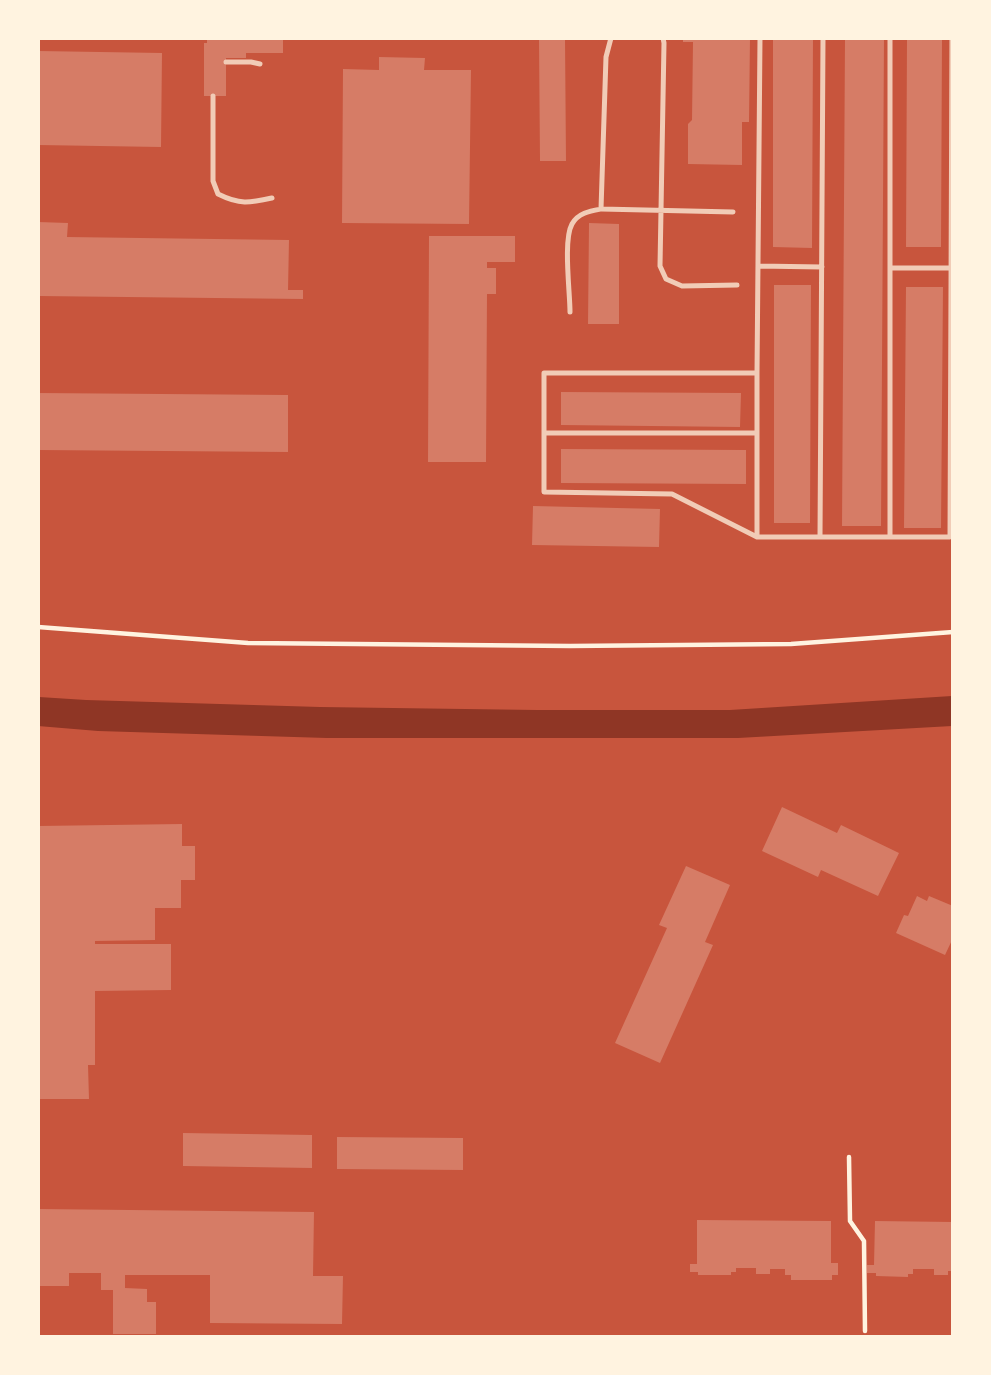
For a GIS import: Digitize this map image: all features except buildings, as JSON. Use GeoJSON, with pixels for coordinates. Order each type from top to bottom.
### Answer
{"type":"FeatureCollection","features":[{"type":"Feature","properties":{"kind":"lane"},"geometry":{"type":"LineString","coordinates":[[601,209],[606,57],[611,38]]}},
{"type":"Feature","properties":{"kind":"lane"},"geometry":{"type":"LineString","coordinates":[[663,38],[660,266],[666,279],[682,286],[737,285]]}},
{"type":"Feature","properties":{"kind":"lane"},"geometry":{"type":"LineString","coordinates":[[757,537],[760,38]]}},
{"type":"Feature","properties":{"kind":"lane"},"geometry":{"type":"LineString","coordinates":[[820,537],[823,38]]}},
{"type":"Feature","properties":{"kind":"lane"},"geometry":{"type":"LineString","coordinates":[[890,38],[890,537]]}},
{"type":"Feature","properties":{"kind":"lane"},"geometry":{"type":"LineString","coordinates":[[757,373],[544,373],[544,492],[672,494],[757,537],[950,537],[952,38]]}},
{"type":"Feature","properties":{"kind":"lane"},"geometry":{"type":"LineString","coordinates":[[226,62],[260,64]]}},
{"type":"Feature","properties":{"kind":"lane"},"geometry":{"type":"LineString","coordinates":[[213,96],[213,181],[218,194],[234,202],[272,198]]}},
{"type":"Feature","properties":{"kind":"lane"},"geometry":{"type":"LineString","coordinates":[[570,312],[568,242],[572,223],[585,212],[601,209],[733,212]]}},
{"type":"Feature","properties":{"kind":"lane"},"geometry":{"type":"LineString","coordinates":[[758,266],[822,267]]}},
{"type":"Feature","properties":{"kind":"lane"},"geometry":{"type":"LineString","coordinates":[[890,268],[951,268]]}},
{"type":"Feature","properties":{"kind":"lane"},"geometry":{"type":"LineString","coordinates":[[544,433],[757,433]]}},
{"type":"Feature","properties":{"kind":"path"},"geometry":{"type":"LineString","coordinates":[[38,627],[248,643],[569,646],[791,644],[953,632]]}},
{"type":"Feature","properties":{"kind":"path"},"geometry":{"type":"LineString","coordinates":[[849,1157],[849,1221],[863,1241],[865,1331]]}},
{"type":"Feature","properties":{"kind":"shaded area"},"geometry":{"type":"Polygon","coordinates":[[[952,696],[952,726],[738,738],[327,738],[98,731],[38,726],[39,697],[320,707],[730,710],[952,696]]]}}]}
